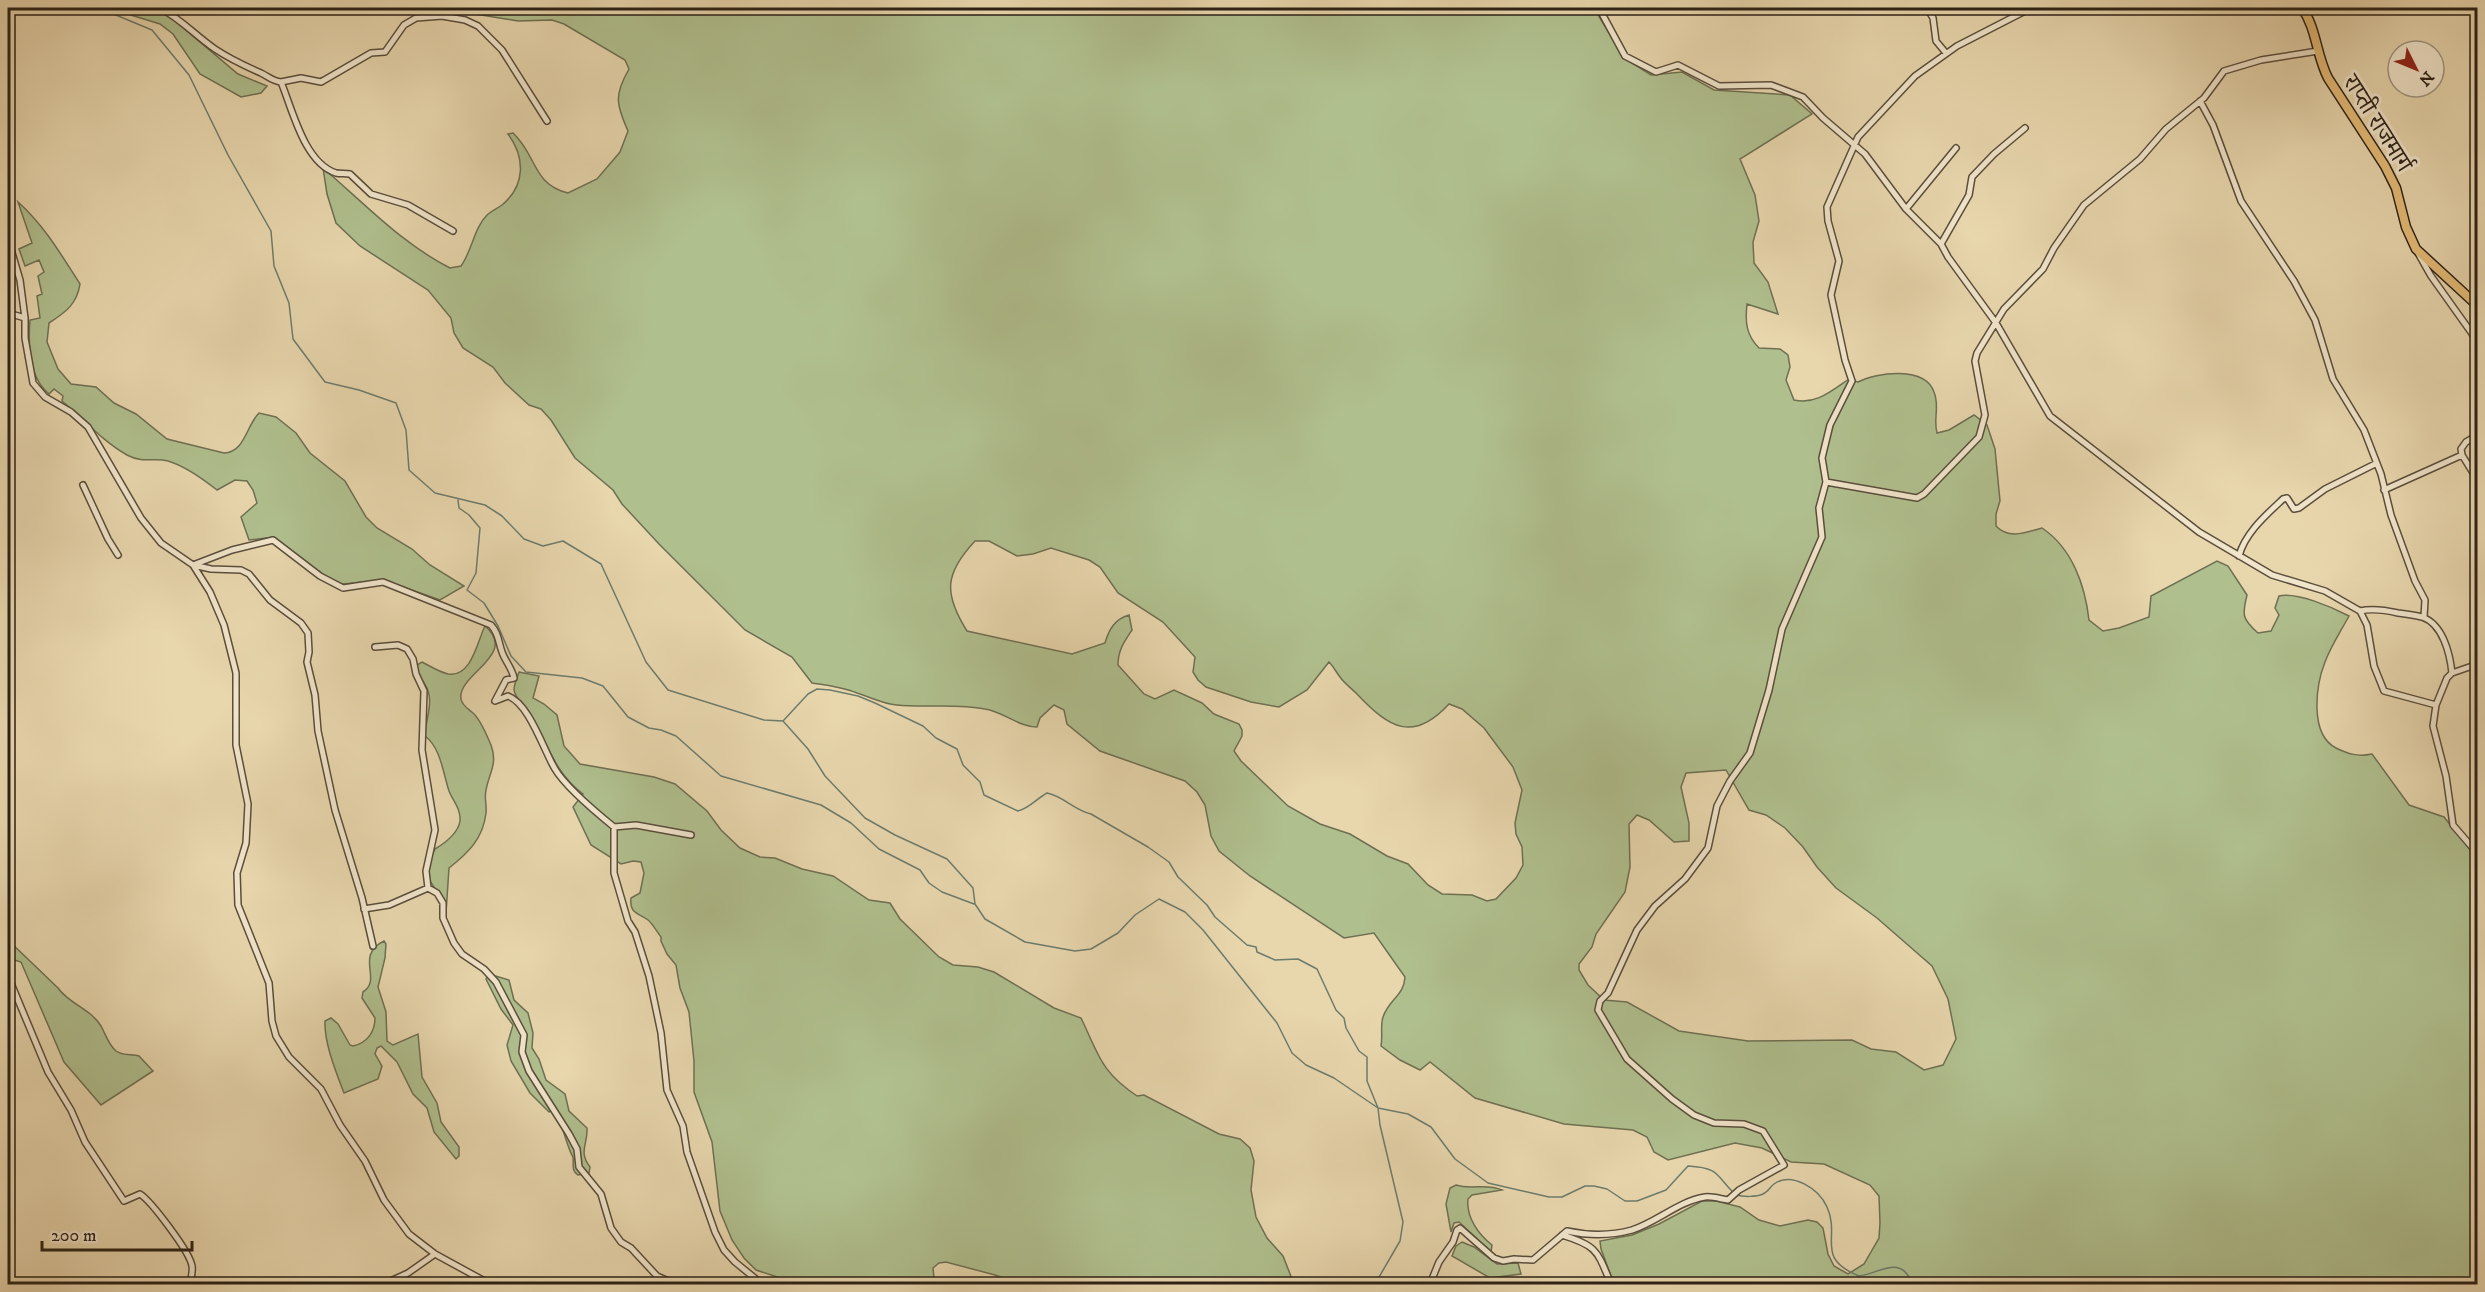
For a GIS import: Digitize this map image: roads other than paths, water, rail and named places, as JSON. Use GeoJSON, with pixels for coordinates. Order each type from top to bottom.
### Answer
{"type":"FeatureCollection","features":[{"type":"Feature","properties":{"kind":"main road","name":"राप्ती राजमार्ग"},"geometry":{"type":"LineString","coordinates":[[2302,8],[2310,22],[2328,78],[2392,178],[2406,227],[2416,249],[2478,306]]}},
{"type":"Feature","properties":{"kind":"street"},"geometry":{"type":"LineString","coordinates":[[159,8],[170,10],[221,53],[272,81],[282,82],[301,78],[321,82],[371,53],[384,52],[404,25],[416,18],[453,16],[478,26],[502,50],[547,121]]}},
{"type":"Feature","properties":{"kind":"street"},"geometry":{"type":"LineString","coordinates":[[1599,8],[1625,56],[1656,72],[1678,65],[1719,86],[1771,86],[1803,97],[1823,118],[1865,154],[1906,208],[1941,244],[1996,322],[2050,416],[2186,524],[2271,575],[2325,591],[2360,611],[2390,611],[2424,617],[2439,631],[2447,648],[2452,673]]}},
{"type":"Feature","properties":{"kind":"street"},"geometry":{"type":"LineString","coordinates":[[1927,8],[1933,18],[1936,41],[1946,53]]}},
{"type":"Feature","properties":{"kind":"street"},"geometry":{"type":"LineString","coordinates":[[1430,1284],[1439,1262],[1447,1253],[1460,1228],[1488,1253],[1503,1261],[1533,1260],[1567,1231],[1593,1236],[1610,1235],[1634,1229],[1692,1200],[1707,1197],[1728,1200],[1739,1190],[1784,1165],[1763,1131],[1744,1124],[1714,1123],[1694,1115],[1672,1100],[1627,1059],[1598,1010],[1600,1001],[1608,993],[1637,930],[1655,906],[1685,879],[1708,848],[1717,806],[1730,781],[1750,753],[1769,690],[1782,629],[1822,537],[1819,507],[1826,482],[1822,458],[1830,425],[1852,381],[1845,360],[1831,295],[1839,261],[1828,221],[1827,207],[1866,126],[1914,76],[1957,46],[2031,8]]}},
{"type":"Feature","properties":{"kind":"street"},"geometry":{"type":"LineString","coordinates":[[1826,482],[1908,497],[1917,498],[1924,494],[1979,436],[1984,415],[1975,361],[1977,353],[2004,309],[2043,269],[2054,248],[2084,205],[2140,159],[2166,129],[2200,101],[2224,71],[2261,60],[2318,51]]}},
{"type":"Feature","properties":{"kind":"street"},"geometry":{"type":"LineString","coordinates":[[282,82],[298,130],[326,167],[336,173],[350,174],[371,194],[408,205],[453,231]]}},
{"type":"Feature","properties":{"kind":"street"},"geometry":{"type":"LineString","coordinates":[[2200,101],[2214,125],[2241,201],[2294,281],[2315,320],[2333,379],[2364,430],[2375,464],[2381,474],[2384,490],[2415,581],[2425,600],[2424,617]]}},
{"type":"Feature","properties":{"kind":"street"},"geometry":{"type":"LineString","coordinates":[[1941,244],[1969,195],[1971,177],[2025,128]]}},
{"type":"Feature","properties":{"kind":"street"},"geometry":{"type":"LineString","coordinates":[[1906,208],[1956,148]]}},
{"type":"Feature","properties":{"kind":"street"},"geometry":{"type":"LineString","coordinates":[[8,239],[20,280],[25,338],[33,383],[45,397],[71,412],[88,427],[141,518],[161,543],[193,564],[211,569],[241,570],[249,574],[270,600],[301,623],[308,633],[307,662],[315,695],[318,731],[335,810],[373,945]]}},
{"type":"Feature","properties":{"kind":"street"},"geometry":{"type":"LineString","coordinates":[[2416,249],[2431,276],[2478,342]]}},
{"type":"Feature","properties":{"kind":"street"},"geometry":{"type":"LineString","coordinates":[[8,313],[25,318]]}},
{"type":"Feature","properties":{"kind":"street"},"geometry":{"type":"LineString","coordinates":[[2478,435],[2466,442],[2461,449],[2462,455],[2478,481]]}},
{"type":"Feature","properties":{"kind":"street"},"geometry":{"type":"LineString","coordinates":[[2384,490],[2462,455]]}},
{"type":"Feature","properties":{"kind":"street"},"geometry":{"type":"LineString","coordinates":[[2239,556],[2242,545],[2255,528],[2283,499],[2287,498],[2295,509],[2299,508],[2325,489],[2375,464]]}},
{"type":"Feature","properties":{"kind":"street"},"geometry":{"type":"LineString","coordinates":[[83,485],[118,555]]}},
{"type":"Feature","properties":{"kind":"street"},"geometry":{"type":"LineString","coordinates":[[193,564],[232,550],[273,540],[321,576],[342,588],[383,582],[491,625],[499,636],[502,654],[509,663],[514,678],[506,680],[495,701],[508,696],[515,699],[533,724],[555,770],[572,790],[615,827],[636,825],[691,835]]}},
{"type":"Feature","properties":{"kind":"street"},"geometry":{"type":"LineString","coordinates":[[193,564],[210,592],[220,617],[236,673],[236,745],[248,804],[246,843],[237,873],[238,905],[268,983],[276,1036],[289,1057],[321,1089],[340,1125],[365,1161],[390,1210],[409,1234],[435,1254],[490,1284]]}},
{"type":"Feature","properties":{"kind":"street"},"geometry":{"type":"LineString","coordinates":[[2360,611],[2367,625],[2374,666],[2384,691],[2436,705]]}},
{"type":"Feature","properties":{"kind":"street"},"geometry":{"type":"LineString","coordinates":[[375,647],[398,645],[407,649],[413,659],[416,674],[424,691],[422,750],[435,830],[426,872],[428,888]]}},
{"type":"Feature","properties":{"kind":"street"},"geometry":{"type":"LineString","coordinates":[[2478,664],[2452,673],[2447,678],[2436,705],[2433,726],[2439,759],[2446,776],[2450,815],[2457,832],[2478,854]]}},
{"type":"Feature","properties":{"kind":"street"},"geometry":{"type":"LineString","coordinates":[[615,827],[614,873],[628,921],[649,976],[661,1033],[667,1090],[683,1126],[687,1152],[715,1232],[724,1250],[762,1284]]}},
{"type":"Feature","properties":{"kind":"street"},"geometry":{"type":"LineString","coordinates":[[364,909],[389,905],[428,888]]}},
{"type":"Feature","properties":{"kind":"street"},"geometry":{"type":"LineString","coordinates":[[428,888],[437,893],[443,903],[443,918],[454,943],[462,954],[484,969],[496,982],[524,1035],[522,1052],[529,1071],[577,1149],[579,1167],[601,1194],[611,1228],[621,1242],[631,1248],[657,1276],[675,1284]]}},
{"type":"Feature","properties":{"kind":"street"},"geometry":{"type":"LineString","coordinates":[[8,976],[28,1022],[34,1043],[85,1142],[111,1178],[120,1197],[124,1201],[140,1194],[146,1198],[175,1235],[192,1266],[190,1284]]}},
{"type":"Feature","properties":{"kind":"street"},"geometry":{"type":"LineString","coordinates":[[1562,1235],[1578,1240],[1596,1250],[1611,1284]]}},
{"type":"Feature","properties":{"kind":"street"},"geometry":{"type":"LineString","coordinates":[[384,1284],[408,1273],[435,1254]]}},
{"type":"Feature","properties":{"kind":"waterway"},"geometry":{"type":"LineString","coordinates":[[99,8],[152,30],[189,75],[228,155],[271,231],[274,266],[289,303],[293,339],[325,382],[359,390],[396,403],[406,430],[409,470],[435,493],[485,505],[502,516],[524,539],[543,546],[563,541],[601,564],[646,662],[668,690],[764,720],[783,721],[808,749],[825,776],[865,818],[947,859],[973,888],[975,904],[985,919],[1025,942],[1075,951],[1091,949],[1118,933],[1135,915],[1159,899],[1185,912],[1203,930],[1277,1023],[1292,1053],[1306,1065],[1334,1078],[1378,1108],[1403,1222],[1400,1241],[1375,1284]]}},
{"type":"Feature","properties":{"kind":"waterway"},"geometry":{"type":"LineString","coordinates":[[458,500],[459,508],[469,515],[480,528],[476,573],[467,590],[484,603],[498,626],[511,656],[526,672],[582,678],[603,686],[628,717],[649,728],[676,736],[721,776],[821,805],[851,823],[879,849],[920,870],[929,883],[942,892],[974,904]]}},
{"type":"Feature","properties":{"kind":"waterway"},"geometry":{"type":"LineString","coordinates":[[783,721],[808,694],[817,689],[858,696],[923,726],[936,738],[957,749],[963,765],[980,782],[984,795],[1018,811],[1047,793],[1091,814],[1148,847],[1169,862],[1178,877],[1207,905],[1215,917],[1247,945],[1256,947],[1257,952],[1275,960],[1298,959],[1317,969],[1359,1051],[1367,1057],[1367,1081],[1378,1108],[1408,1114],[1431,1127],[1455,1159],[1488,1183],[1549,1197],[1562,1197],[1585,1186],[1594,1186],[1607,1189],[1625,1201],[1637,1201],[1666,1190],[1688,1166],[1713,1171],[1739,1196],[1760,1195],[1781,1181],[1797,1181],[1818,1194],[1827,1207],[1831,1218],[1831,1246],[1837,1262],[1859,1276],[1896,1267],[1908,1275],[1912,1284]]}}]}
